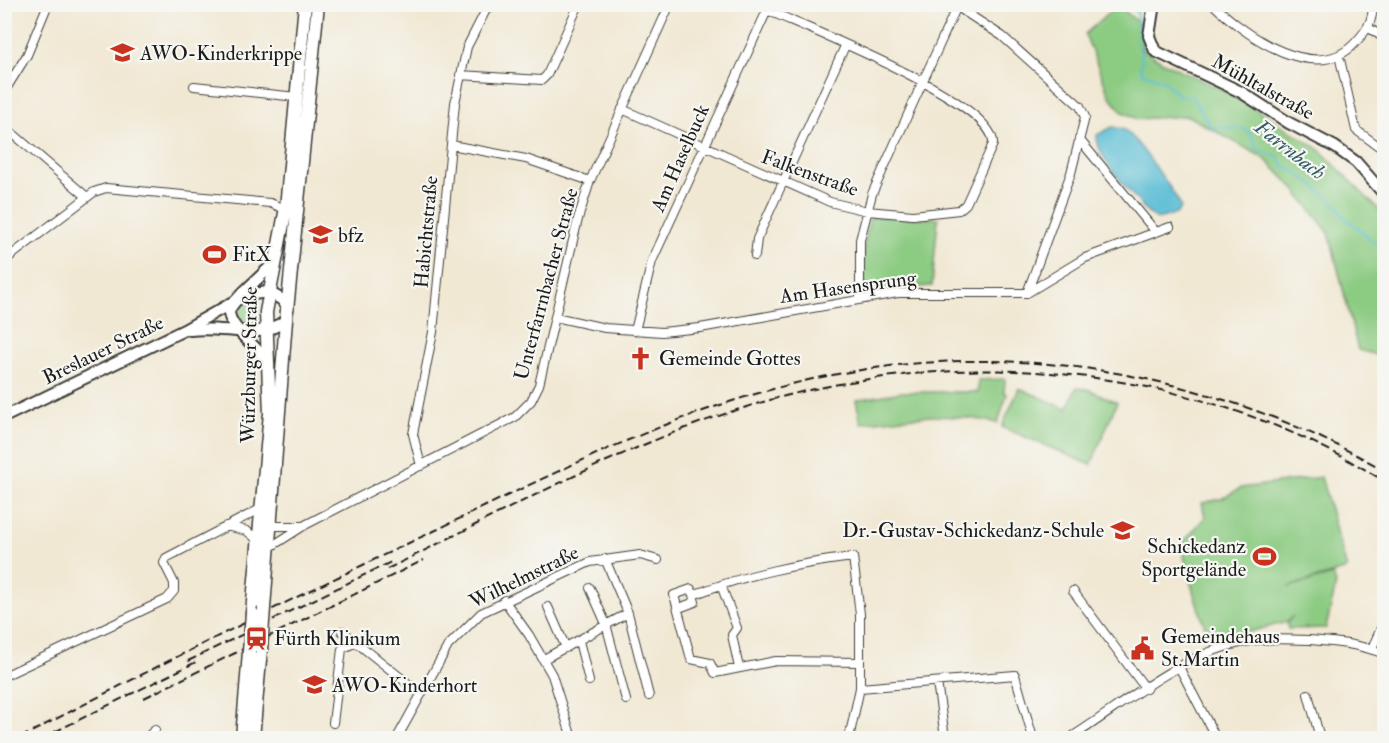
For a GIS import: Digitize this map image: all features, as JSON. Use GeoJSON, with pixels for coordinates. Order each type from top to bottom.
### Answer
{"type":"FeatureCollection","features":[{"type":"Feature","properties":{"kind":"main road","name":"Würzburger Straße"},"geometry":{"type":"LineString","coordinates":[[266,526],[262,508],[270,413],[265,331],[268,292],[286,208],[305,4]]}},
{"type":"Feature","properties":{"kind":"main road","name":"Würzburger Straße"},"geometry":{"type":"LineString","coordinates":[[242,738],[252,614],[264,545],[318,4]]}},
{"type":"Feature","properties":{"kind":"main road","name":"Mühltalstraße"},"geometry":{"type":"LineString","coordinates":[[1154,4],[1149,36],[1155,51],[1241,92],[1288,123],[1335,147],[1356,162],[1384,194]]}},
{"type":"Feature","properties":{"kind":"main road","name":"Breslauer Straße"},"geometry":{"type":"LineString","coordinates":[[232,303],[257,282],[274,262]]}},
{"type":"Feature","properties":{"kind":"main road","name":"Breslauer Straße"},"geometry":{"type":"LineString","coordinates":[[4,417],[184,330],[254,292],[268,292]]}},
{"type":"Feature","properties":{"kind":"main road"},"geometry":{"type":"LineString","coordinates":[[265,331],[287,314],[281,299],[268,292]]}},
{"type":"Feature","properties":{"kind":"main road"},"geometry":{"type":"LineString","coordinates":[[232,303],[229,315],[235,329],[254,343],[267,362]]}},
{"type":"Feature","properties":{"kind":"main road","name":"Breslauer Straße"},"geometry":{"type":"LineString","coordinates":[[184,330],[213,327],[265,331]]}},
{"type":"Feature","properties":{"kind":"main road","name":"Würzburger Straße"},"geometry":{"type":"LineString","coordinates":[[253,738],[264,608],[264,545]]}},
{"type":"Feature","properties":{"kind":"street"},"geometry":{"type":"LineString","coordinates":[[4,92],[27,55],[48,4]]}},
{"type":"Feature","properties":{"kind":"street","name":"Habichtstraße"},"geometry":{"type":"LineString","coordinates":[[421,466],[413,434],[433,332],[460,75],[467,47],[489,4]]}},
{"type":"Feature","properties":{"kind":"street"},"geometry":{"type":"LineString","coordinates":[[460,75],[542,80],[547,75],[579,4]]}},
{"type":"Feature","properties":{"kind":"street","name":"Unterfarrnbacher Straße"},"geometry":{"type":"LineString","coordinates":[[264,545],[294,533],[305,525],[486,433],[525,410],[539,385],[590,181],[670,4]]}},
{"type":"Feature","properties":{"kind":"street"},"geometry":{"type":"LineString","coordinates":[[1213,4],[1246,34],[1262,43],[1306,57],[1323,58],[1339,55],[1353,45],[1369,28],[1373,4]]}},
{"type":"Feature","properties":{"kind":"street"},"geometry":{"type":"LineString","coordinates":[[860,298],[860,240],[867,211],[955,5],[1002,36],[1080,106],[1085,117],[1071,173],[1028,292]]}},
{"type":"Feature","properties":{"kind":"street"},"geometry":{"type":"LineString","coordinates":[[768,7],[846,46],[924,80]]}},
{"type":"Feature","properties":{"kind":"street","name":"Am Haselbuck"},"geometry":{"type":"LineString","coordinates":[[635,331],[652,261],[702,147],[768,7]]}},
{"type":"Feature","properties":{"kind":"street"},"geometry":{"type":"LineString","coordinates":[[1369,28],[1384,38]]}},
{"type":"Feature","properties":{"kind":"street"},"geometry":{"type":"LineString","coordinates":[[755,256],[757,239],[846,46]]}},
{"type":"Feature","properties":{"kind":"street"},"geometry":{"type":"LineString","coordinates":[[1339,55],[1356,130],[1384,150]]}},
{"type":"Feature","properties":{"kind":"street","name":"Falkenstraße"},"geometry":{"type":"LineString","coordinates":[[622,110],[782,183],[830,202],[867,211],[913,214],[959,210],[966,204],[993,144],[992,134],[958,103],[924,80]]}},
{"type":"Feature","properties":{"kind":"street"},"geometry":{"type":"LineString","coordinates":[[194,86],[297,97]]}},
{"type":"Feature","properties":{"kind":"street"},"geometry":{"type":"LineString","coordinates":[[4,126],[87,197]]}},
{"type":"Feature","properties":{"kind":"street"},"geometry":{"type":"LineString","coordinates":[[1079,139],[1156,232]]}},
{"type":"Feature","properties":{"kind":"street"},"geometry":{"type":"LineString","coordinates":[[451,145],[494,151],[526,159],[590,181]]}},
{"type":"Feature","properties":{"kind":"street"},"geometry":{"type":"LineString","coordinates":[[4,261],[87,197],[106,188],[241,200],[286,208]]}},
{"type":"Feature","properties":{"kind":"street","name":"Würzburger Straße"},"geometry":{"type":"LineString","coordinates":[[286,208],[295,231]]}},
{"type":"Feature","properties":{"kind":"street"},"geometry":{"type":"LineString","coordinates":[[1028,292],[1085,258],[1170,227]]}},
{"type":"Feature","properties":{"kind":"street","name":"Am Hasensprung"},"geometry":{"type":"LineString","coordinates":[[555,317],[635,331],[662,332],[700,328],[860,298],[930,292],[1028,292]]}},
{"type":"Feature","properties":{"kind":"street"},"geometry":{"type":"LineString","coordinates":[[4,676],[167,599],[174,591],[174,583],[164,562],[166,558],[262,508]]}},
{"type":"Feature","properties":{"kind":"street","name":"Unterfarrnbacher Straße"},"geometry":{"type":"LineString","coordinates":[[266,526],[305,525]]}},
{"type":"Feature","properties":{"kind":"street"},"geometry":{"type":"LineString","coordinates":[[226,526],[248,531],[264,545]]}},
{"type":"Feature","properties":{"kind":"street"},"geometry":{"type":"LineString","coordinates":[[266,526],[280,533],[294,533]]}},
{"type":"Feature","properties":{"kind":"street","name":"Wilhelmstraße"},"geometry":{"type":"LineString","coordinates":[[397,738],[457,634],[481,613],[504,600],[590,562],[640,555],[658,560]]}},
{"type":"Feature","properties":{"kind":"street"},"geometry":{"type":"LineString","coordinates":[[693,595],[781,567],[853,557],[860,614],[860,688],[849,738]]}},
{"type":"Feature","properties":{"kind":"street"},"geometry":{"type":"LineString","coordinates":[[605,559],[628,613],[649,696]]}},
{"type":"Feature","properties":{"kind":"street"},"geometry":{"type":"LineString","coordinates":[[721,585],[737,628],[732,635],[740,668]]}},
{"type":"Feature","properties":{"kind":"street"},"geometry":{"type":"LineString","coordinates":[[590,588],[606,624],[626,700]]}},
{"type":"Feature","properties":{"kind":"street"},"geometry":{"type":"LineString","coordinates":[[679,608],[696,602],[691,589],[674,595],[691,659],[710,663],[715,673],[800,660],[860,662]]}},
{"type":"Feature","properties":{"kind":"street"},"geometry":{"type":"LineString","coordinates":[[1073,591],[1146,689]]}},
{"type":"Feature","properties":{"kind":"street"},"geometry":{"type":"LineString","coordinates":[[504,600],[544,659],[558,690],[572,738]]}},
{"type":"Feature","properties":{"kind":"street"},"geometry":{"type":"LineString","coordinates":[[548,607],[566,648]]}},
{"type":"Feature","properties":{"kind":"street"},"geometry":{"type":"LineString","coordinates":[[544,659],[579,641],[587,633],[628,613]]}},
{"type":"Feature","properties":{"kind":"street"},"geometry":{"type":"LineString","coordinates":[[1372,648],[1384,622]]}},
{"type":"Feature","properties":{"kind":"street"},"geometry":{"type":"LineString","coordinates":[[342,631],[354,643],[421,694]]}},
{"type":"Feature","properties":{"kind":"street"},"geometry":{"type":"LineString","coordinates":[[1070,738],[1179,668],[1210,651],[1258,640],[1282,639],[1372,648],[1384,654]]}},
{"type":"Feature","properties":{"kind":"street"},"geometry":{"type":"LineString","coordinates":[[579,641],[589,681]]}},
{"type":"Feature","properties":{"kind":"street"},"geometry":{"type":"LineString","coordinates":[[333,723],[342,649],[354,643]]}},
{"type":"Feature","properties":{"kind":"street"},"geometry":{"type":"LineString","coordinates":[[1179,668],[1216,738]]}},
{"type":"Feature","properties":{"kind":"street"},"geometry":{"type":"LineString","coordinates":[[860,688],[1015,675],[1033,738]]}},
{"type":"Feature","properties":{"kind":"street"},"geometry":{"type":"LineString","coordinates":[[937,682],[945,738]]}},
{"type":"Feature","properties":{"kind":"street"},"geometry":{"type":"LineString","coordinates":[[1308,694],[1320,738]]}},
{"type":"Feature","properties":{"kind":"street"},"geometry":{"type":"LineString","coordinates":[[146,738],[155,729]]}},
{"type":"Feature","properties":{"kind":"green space"},"geometry":{"type":"Polygon","coordinates":[[[1118,5],[1143,27],[1142,49],[1163,62],[1233,95],[1319,149],[1384,215],[1384,357],[1358,350],[1329,233],[1293,187],[1264,158],[1188,116],[1137,119],[1121,111],[1109,95],[1085,34],[1118,5]]]}},
{"type":"Feature","properties":{"kind":"green space"},"geometry":{"type":"Polygon","coordinates":[[[875,217],[938,218],[932,286],[868,290],[863,275],[863,256],[869,220],[875,217]]]}},
{"type":"Feature","properties":{"kind":"green space"},"geometry":{"type":"Polygon","coordinates":[[[259,296],[257,329],[236,323],[233,309],[246,299],[259,296]]]}},
{"type":"Feature","properties":{"kind":"green space"},"geometry":{"type":"Polygon","coordinates":[[[1005,379],[1004,392],[1007,394],[998,423],[962,417],[930,416],[861,423],[856,400],[901,392],[978,392],[978,380],[1005,379]]]}},
{"type":"Feature","properties":{"kind":"green space"},"geometry":{"type":"Polygon","coordinates":[[[1019,388],[1067,409],[1076,388],[1087,389],[1117,402],[1091,465],[1002,427],[1019,388]]]}},
{"type":"Feature","properties":{"kind":"green space","name":"Schickedanz Sportgelände"},"geometry":{"type":"Polygon","coordinates":[[[1321,477],[1347,569],[1288,587],[1333,575],[1336,584],[1326,628],[1288,629],[1287,623],[1293,616],[1287,622],[1210,642],[1181,545],[1205,517],[1202,503],[1221,499],[1241,488],[1321,477]]]}},
{"type":"Feature","properties":{"kind":"water"},"geometry":{"type":"Polygon","coordinates":[[[1112,127],[1126,131],[1156,168],[1179,202],[1181,208],[1176,214],[1157,219],[1149,214],[1109,166],[1098,145],[1097,135],[1112,127]]]}},
{"type":"Feature","properties":{"kind":"waterway","name":"Farrnbach"},"geometry":{"type":"LineString","coordinates":[[1129,4],[1137,13],[1138,43],[1142,56],[1140,68],[1143,73],[1163,80],[1179,96],[1191,96],[1211,127],[1241,128],[1249,132],[1257,149],[1278,157],[1284,166],[1299,174],[1337,205],[1344,217],[1384,250]]}},
{"type":"Feature","properties":{"kind":"railway"},"geometry":{"type":"LineString","coordinates":[[20,738],[278,607],[600,452],[729,402],[773,389],[851,372],[930,362],[1009,361],[1087,368],[1164,383],[1239,405],[1313,434],[1384,470]]}},
{"type":"Feature","properties":{"kind":"railway"},"geometry":{"type":"LineString","coordinates":[[387,569],[560,483],[694,425],[740,409],[820,388],[903,375],[986,371],[1070,375],[1152,388],[1233,410],[1310,441],[1384,481]]}},
{"type":"Feature","properties":{"kind":"railway"},"geometry":{"type":"LineString","coordinates":[[144,698],[424,560]]}},
{"type":"Feature","properties":{"kind":"railway"},"geometry":{"type":"LineString","coordinates":[[188,661],[393,561]]}},
{"type":"Feature","properties":{"kind":"railway"},"geometry":{"type":"LineString","coordinates":[[42,738],[198,661]]}},
{"type":"Feature","properties":{"kind":"place","name":"AWO-Kinderkrippe"},"geometry":{"type":"Point","coordinates":[122,53]}},
{"type":"Feature","properties":{"kind":"place","name":"bfz"},"geometry":{"type":"Point","coordinates":[320,235]}},
{"type":"Feature","properties":{"kind":"place","name":"FitX"},"geometry":{"type":"Point","coordinates":[214,254]}},
{"type":"Feature","properties":{"kind":"place","name":"Gemeinde Gottes"},"geometry":{"type":"Point","coordinates":[641,358]}},
{"type":"Feature","properties":{"kind":"place","name":"Dr.-Gustav-Schickedanz-Schule"},"geometry":{"type":"Point","coordinates":[1122,530]}},
{"type":"Feature","properties":{"kind":"place","name":"Schickedanz Sportgelände"},"geometry":{"type":"Point","coordinates":[1264,557]}},
{"type":"Feature","properties":{"kind":"place","name":"Fürth Klinikum"},"geometry":{"type":"Point","coordinates":[256,638]}},
{"type":"Feature","properties":{"kind":"place","name":"Gemeindehaus St.Martin"},"geometry":{"type":"Point","coordinates":[1143,648]}},
{"type":"Feature","properties":{"kind":"place","name":"AWO-Kinderhort"},"geometry":{"type":"Point","coordinates":[314,685]}}]}
